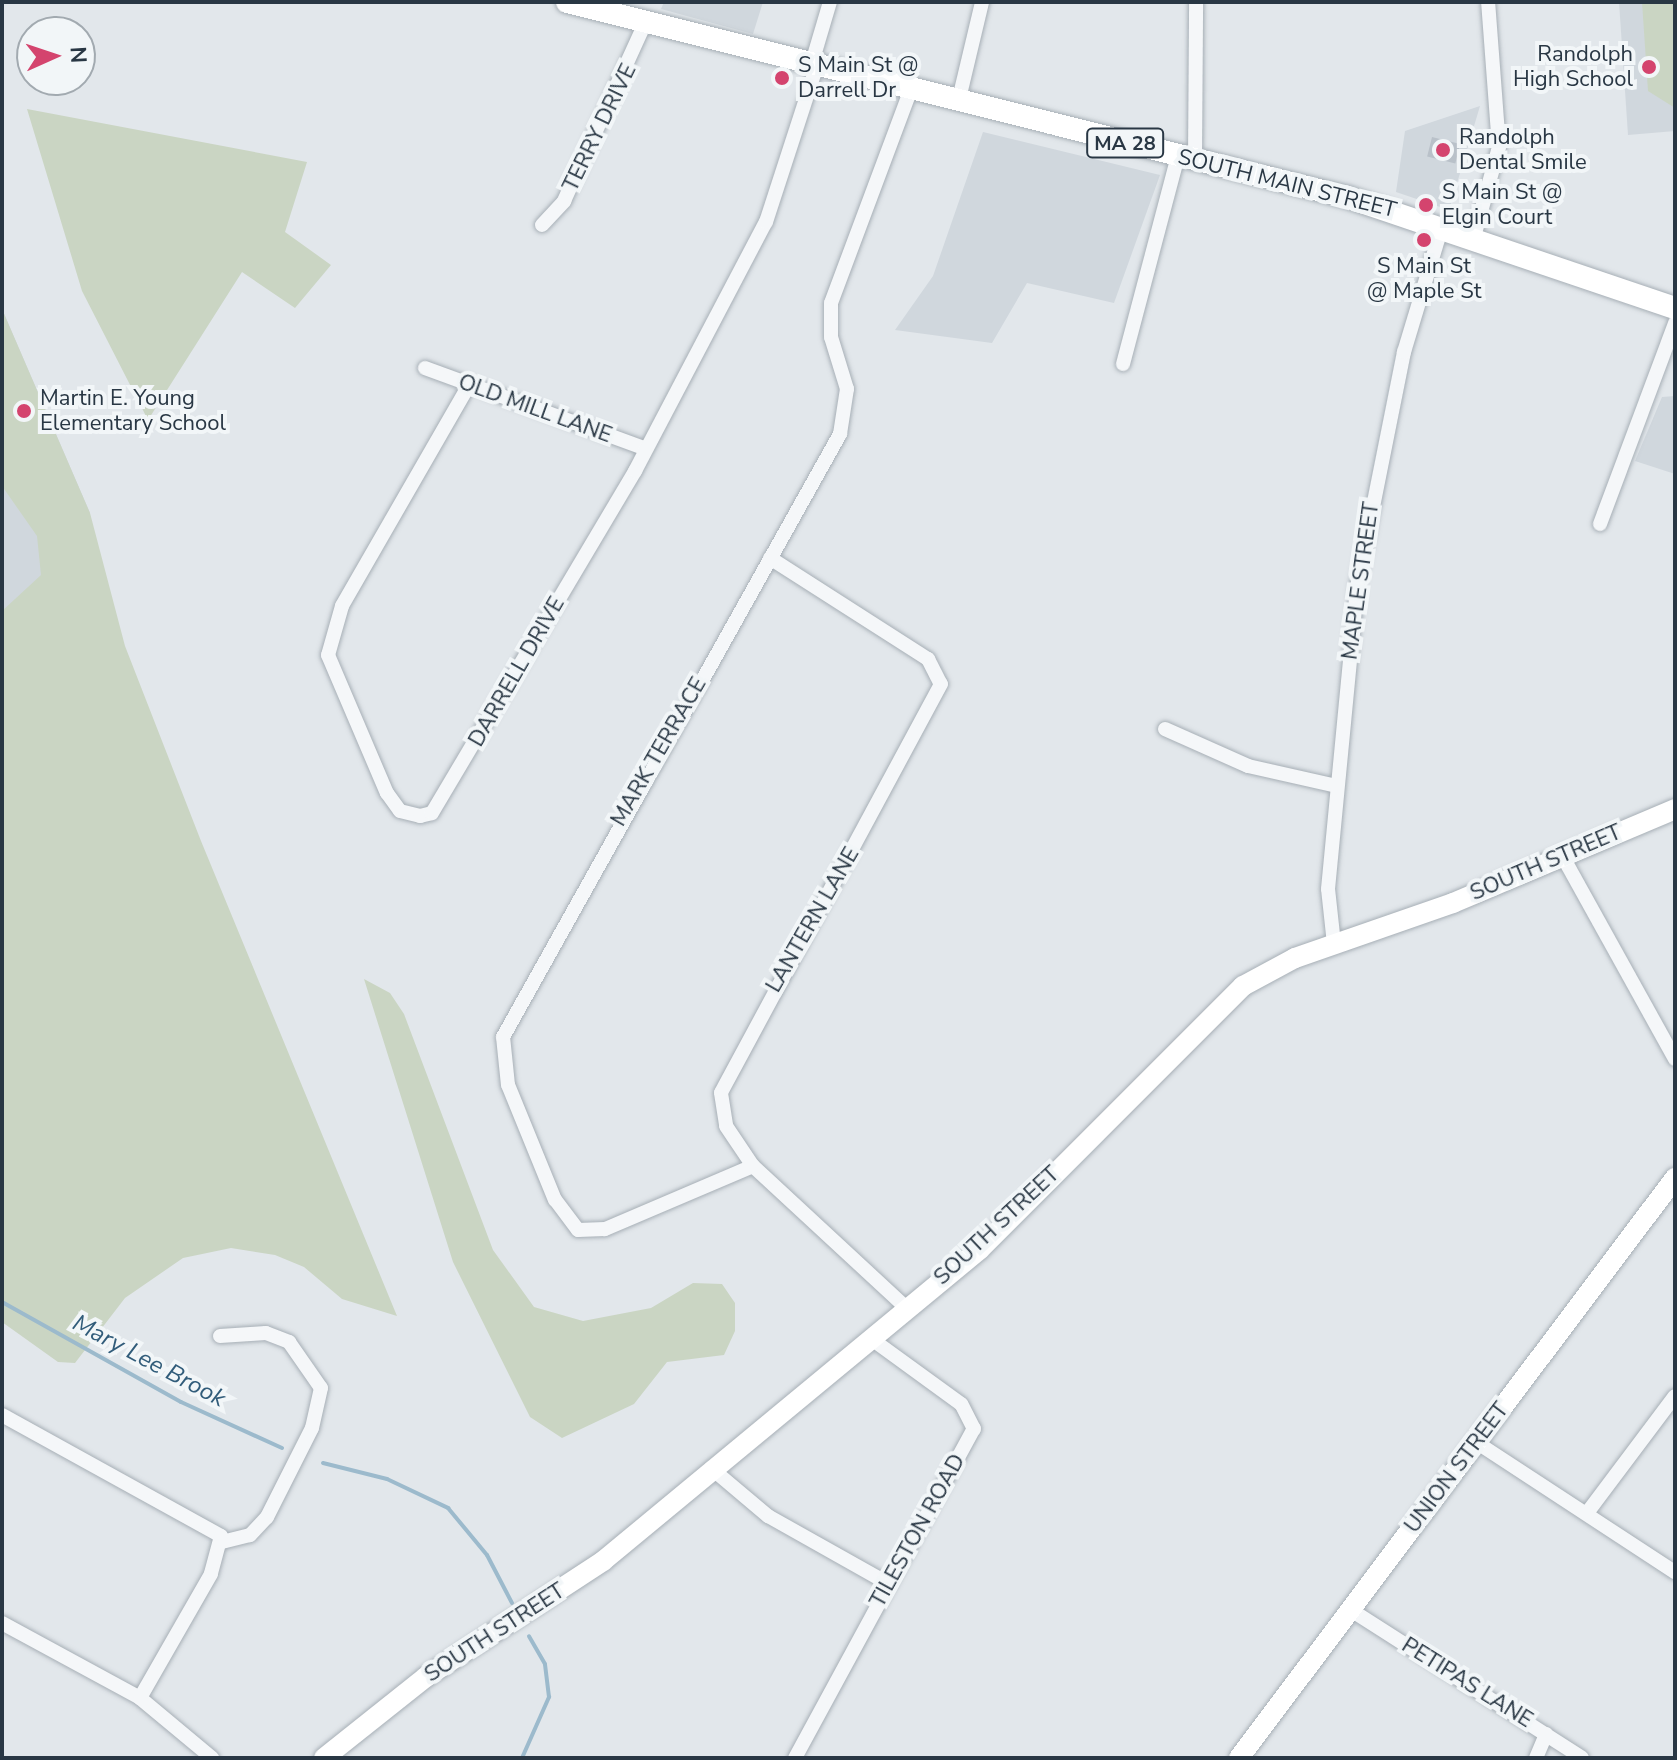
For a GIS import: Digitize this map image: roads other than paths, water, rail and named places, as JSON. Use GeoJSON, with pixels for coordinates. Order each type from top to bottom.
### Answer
{"type":"FeatureCollection","features":[{"type":"Feature","properties":{"kind":"main road","name":"SOUTH MAIN STREET"},"geometry":{"type":"LineString","coordinates":[[567,2],[591,5],[645,23],[910,92],[1186,158],[1442,226],[1675,308]]}},
{"type":"Feature","properties":{"kind":"main road","name":"SOUTH STREET"},"geometry":{"type":"LineString","coordinates":[[324,1758],[426,1677],[603,1561],[870,1338],[904,1306],[980,1249],[1219,1004],[1274,968],[1563,857],[1675,809]]}},
{"type":"Feature","properties":{"kind":"main road","name":"UNION STREET"},"geometry":{"type":"LineString","coordinates":[[1239,1758],[1675,1178]]}},
{"type":"Feature","properties":{"kind":"street","name":"DARRELL DRIVE"},"geometry":{"type":"LineString","coordinates":[[469,385],[342,606],[329,646],[342,693],[400,811],[432,813],[646,449],[766,222],[814,67],[830,2]]}},
{"type":"Feature","properties":{"kind":"street"},"geometry":{"type":"LineString","coordinates":[[958,103],[982,2]]}},
{"type":"Feature","properties":{"kind":"street"},"geometry":{"type":"LineString","coordinates":[[1123,364],[1186,158],[1196,2]]}},
{"type":"Feature","properties":{"kind":"street"},"geometry":{"type":"LineString","coordinates":[[1474,237],[1499,147],[1488,2]]}},
{"type":"Feature","properties":{"kind":"street","name":"TERRY DRIVE"},"geometry":{"type":"LineString","coordinates":[[542,225],[570,190],[645,23]]}},
{"type":"Feature","properties":{"kind":"street","name":"MARK TERRACE"},"geometry":{"type":"LineString","coordinates":[[753,1166],[605,1229],[578,1230],[555,1200],[501,1056],[515,1004],[844,425],[847,389],[831,337],[831,303],[910,92]]}},
{"type":"Feature","properties":{"kind":"street","name":"MAPLE STREET"},"geometry":{"type":"LineString","coordinates":[[1334,944],[1327,902],[1359,570],[1404,352],[1442,226]]}},
{"type":"Feature","properties":{"kind":"street"},"geometry":{"type":"LineString","coordinates":[[1600,524],[1675,323]]}},
{"type":"Feature","properties":{"kind":"street","name":"OLD MILL LANE"},"geometry":{"type":"LineString","coordinates":[[425,368],[646,449]]}},
{"type":"Feature","properties":{"kind":"street","name":"LANTERN LANE"},"geometry":{"type":"LineString","coordinates":[[770,558],[928,659],[941,684],[929,717],[724,1077],[723,1118],[753,1166],[904,1306]]}},
{"type":"Feature","properties":{"kind":"street"},"geometry":{"type":"LineString","coordinates":[[1165,729],[1248,766],[1337,786]]}},
{"type":"Feature","properties":{"kind":"street"},"geometry":{"type":"LineString","coordinates":[[1563,857],[1675,1059]]}},
{"type":"Feature","properties":{"kind":"street"},"geometry":{"type":"LineString","coordinates":[[220,1336],[266,1333],[289,1342],[305,1355],[321,1388],[312,1428],[267,1517],[250,1535],[221,1542]]}},
{"type":"Feature","properties":{"kind":"street","name":"TILESTON ROAD"},"geometry":{"type":"LineString","coordinates":[[795,1758],[975,1422],[870,1338]]}},
{"type":"Feature","properties":{"kind":"street"},"geometry":{"type":"LineString","coordinates":[[1587,1513],[1675,1396]]}},
{"type":"Feature","properties":{"kind":"street"},"geometry":{"type":"LineString","coordinates":[[2,1415],[211,1525],[221,1542],[211,1574],[140,1698]]}},
{"type":"Feature","properties":{"kind":"street"},"geometry":{"type":"LineString","coordinates":[[1476,1442],[1675,1572]]}},
{"type":"Feature","properties":{"kind":"street"},"geometry":{"type":"LineString","coordinates":[[711,1468],[768,1516],[889,1584]]}},
{"type":"Feature","properties":{"kind":"street","name":"PETIPAS LANE"},"geometry":{"type":"LineString","coordinates":[[1351,1610],[1582,1758]]}},
{"type":"Feature","properties":{"kind":"street"},"geometry":{"type":"LineString","coordinates":[[2,1623],[140,1698],[212,1758]]}},
{"type":"Feature","properties":{"kind":"street"},"geometry":{"type":"LineString","coordinates":[[1536,1758],[1546,1734]]}},
{"type":"Feature","properties":{"kind":"waterway","name":"Mary Lee Brook"},"geometry":{"type":"LineString","coordinates":[[2,1302],[181,1402],[282,1448]]}},
{"type":"Feature","properties":{"kind":"waterway","name":"Mary Lee Brook"},"geometry":{"type":"LineString","coordinates":[[323,1463],[387,1479],[448,1508],[487,1555],[512,1603]]}},
{"type":"Feature","properties":{"kind":"waterway","name":"Mary Lee Brook"},"geometry":{"type":"LineString","coordinates":[[522,1758],[549,1697],[545,1664],[529,1636]]}},
{"type":"Feature","properties":{"kind":"place","name":"Randolph High School"},"geometry":{"type":"Point","coordinates":[1649,67]}},
{"type":"Feature","properties":{"kind":"place","name":"S Main St @ Darrell Dr"},"geometry":{"type":"Point","coordinates":[782,78]}},
{"type":"Feature","properties":{"kind":"place","name":"Randolph Dental Smile"},"geometry":{"type":"Point","coordinates":[1443,150]}},
{"type":"Feature","properties":{"kind":"place","name":"S Main St @ Elgin Court"},"geometry":{"type":"Point","coordinates":[1426,205]}},
{"type":"Feature","properties":{"kind":"place","name":"S Main St @ Maple St"},"geometry":{"type":"Point","coordinates":[1424,240]}},
{"type":"Feature","properties":{"kind":"place","name":"Martin E. Young Elementary School"},"geometry":{"type":"Point","coordinates":[24,411]}}]}
